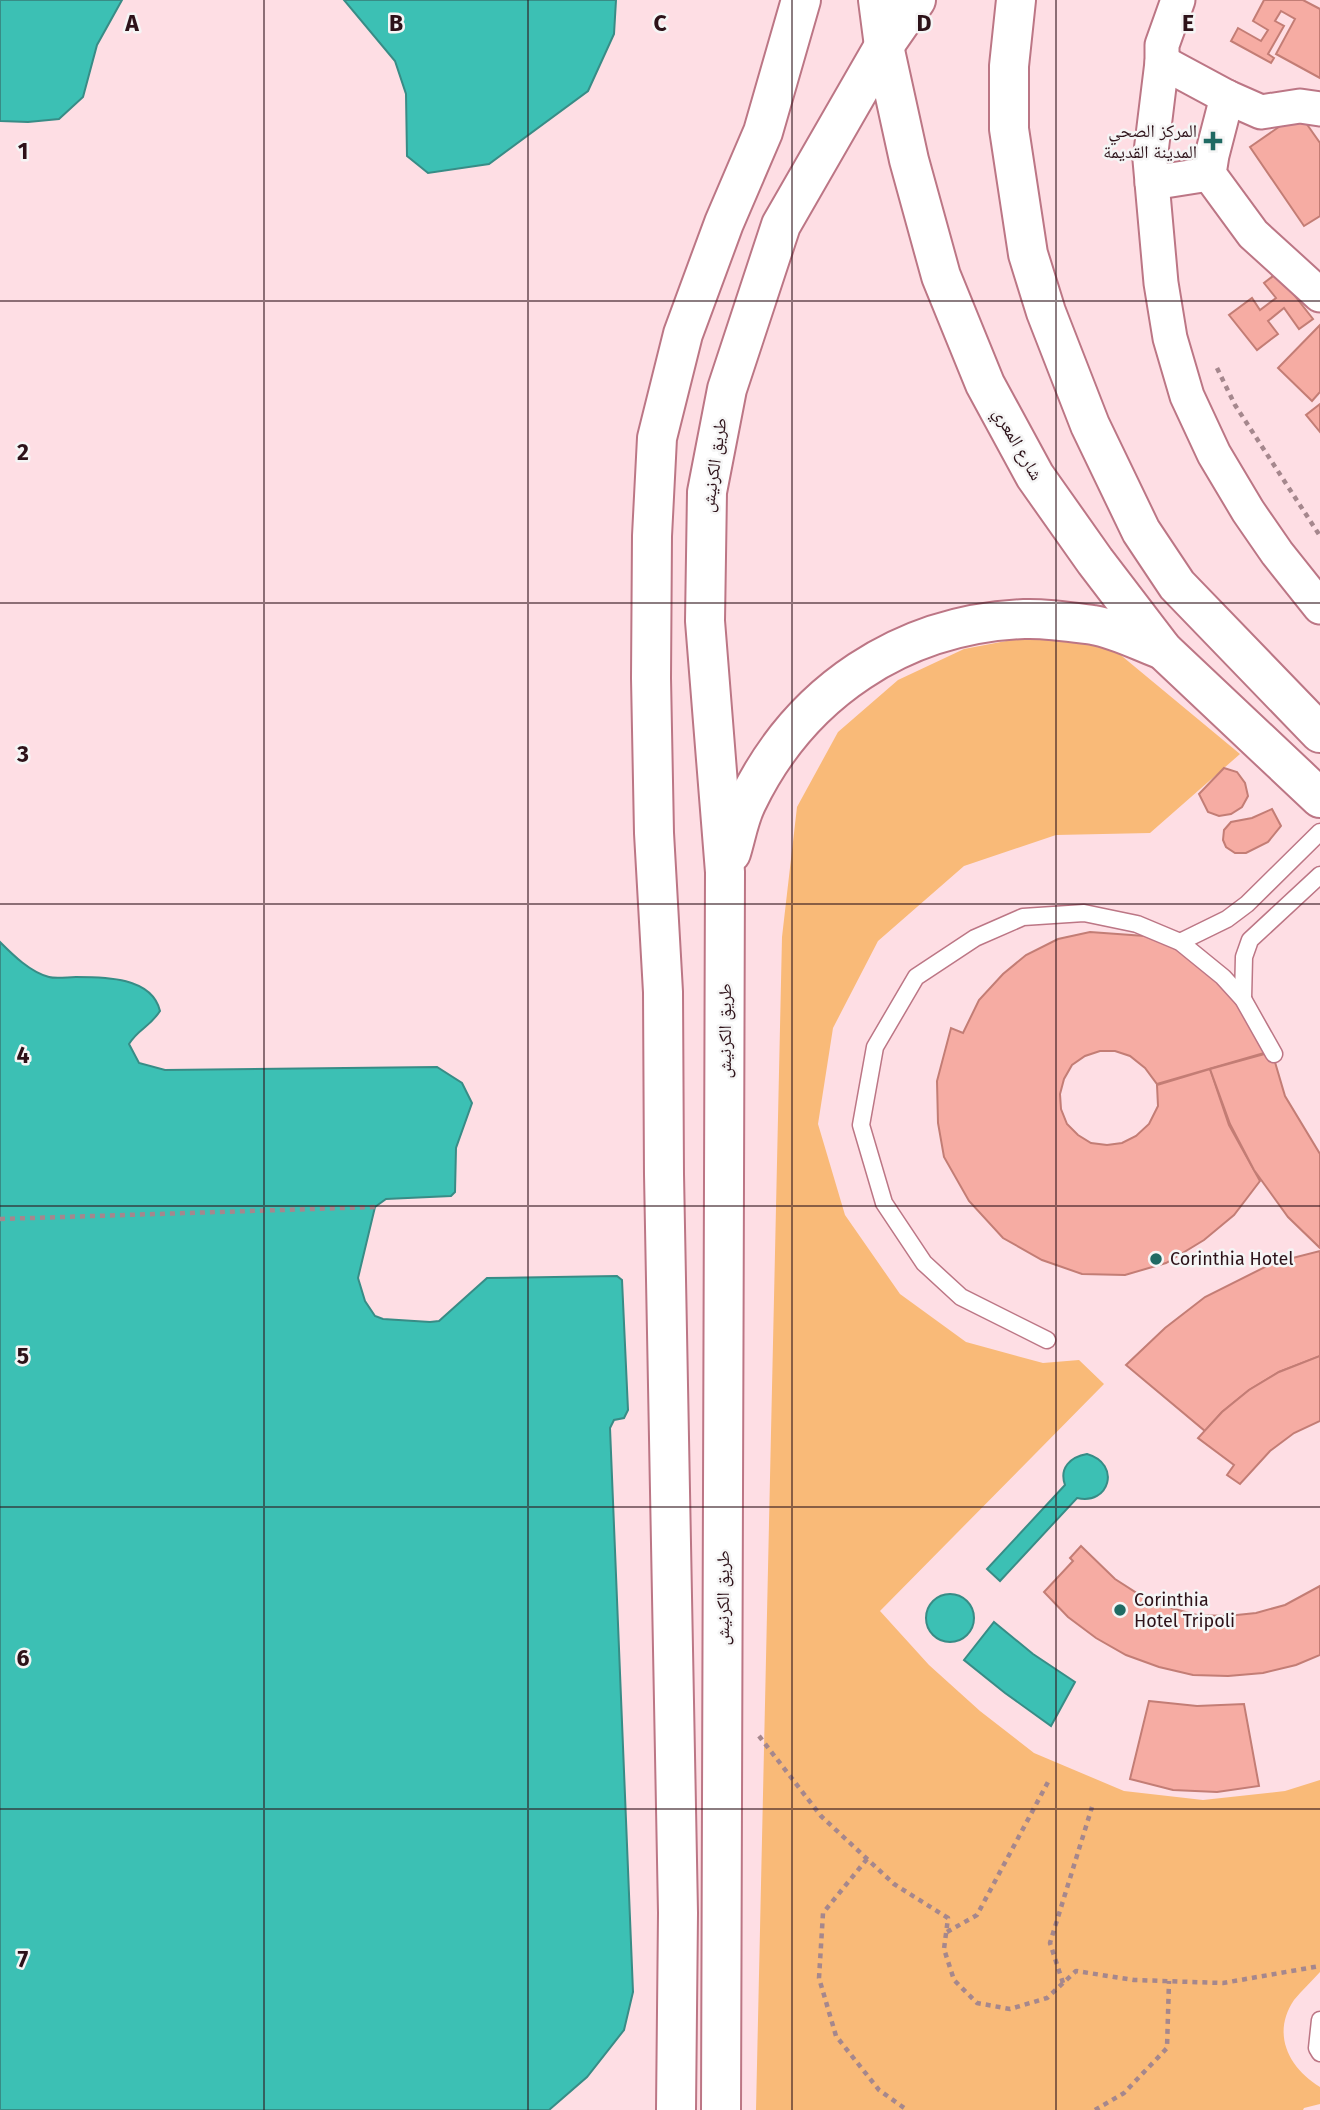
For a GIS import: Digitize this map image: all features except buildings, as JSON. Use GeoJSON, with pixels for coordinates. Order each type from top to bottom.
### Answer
{"type":"FeatureCollection","features":[{"type":"Feature","properties":{"kind":"main road"},"geometry":{"type":"LineString","coordinates":[[676,2110],[678,1913],[663,992],[654,833],[651,678],[652,536],[657,438],[683,334],[724,223],[763,132],[801,0]]}},
{"type":"Feature","properties":{"kind":"main road","name":"شارع المعري"},"geometry":{"type":"LineString","coordinates":[[878,0],[884,46],[909,160],[941,276],[985,384],[1035,476],[1163,650],[1320,798]]}},
{"type":"Feature","properties":{"kind":"main road","name":"طريق الكرنيش"},"geometry":{"type":"LineString","coordinates":[[721,2110],[725,872],[705,621],[707,492],[727,389],[781,225],[884,46],[916,0]]}},
{"type":"Feature","properties":{"kind":"main road"},"geometry":{"type":"LineString","coordinates":[[1016,0],[1009,66],[1009,129],[1023,227],[1028,254],[1046,312],[1090,425],[1141,531],[1177,585],[1320,733]]}},
{"type":"Feature","properties":{"kind":"main road"},"geometry":{"type":"LineString","coordinates":[[725,872],[746,804],[781,742],[830,691],[889,652],[956,627],[1026,618],[1096,626],[1163,650]]}},
{"type":"Feature","properties":{"kind":"street"},"geometry":{"type":"LineString","coordinates":[[1178,0],[1162,45],[1150,160],[1161,283],[1168,327],[1187,396],[1213,454],[1277,553],[1320,607]]}},
{"type":"Feature","properties":{"kind":"street"},"geometry":{"type":"LineString","coordinates":[[1162,62],[1261,112],[1300,106],[1320,109]]}},
{"type":"Feature","properties":{"kind":"street"},"geometry":{"type":"LineString","coordinates":[[1227,97],[1209,174],[1253,234],[1316,283]]}},
{"type":"Feature","properties":{"kind":"street"},"geometry":{"type":"LineString","coordinates":[[1152,183],[1209,174]]}},
{"type":"Feature","properties":{"kind":"lane"},"geometry":{"type":"LineString","coordinates":[[1180,942],[1227,919],[1247,904],[1320,832]]}},
{"type":"Feature","properties":{"kind":"lane"},"geometry":{"type":"LineString","coordinates":[[1243,999],[1244,957],[1250,940],[1320,875]]}},
{"type":"Feature","properties":{"kind":"lane"},"geometry":{"type":"LineString","coordinates":[[1047,1340],[961,1297],[924,1263],[884,1203],[861,1125],[875,1047],[916,977],[975,938],[1023,917],[1084,913],[1137,924],[1180,942],[1223,977],[1243,999],[1274,1054]]}},
{"type":"Feature","properties":{"kind":"lane"},"geometry":{"type":"LineString","coordinates":[[1320,2020],[1317,2048],[1320,2053]]}},
{"type":"Feature","properties":{"kind":"path"},"geometry":{"type":"LineString","coordinates":[[1212,357],[1235,405],[1320,536]]}},
{"type":"Feature","properties":{"kind":"path"},"geometry":{"type":"LineString","coordinates":[[0,1219],[375,1207]]}},
{"type":"Feature","properties":{"kind":"path"},"geometry":{"type":"LineString","coordinates":[[755,1731],[821,1816],[894,1884],[948,1917],[944,1949],[954,1980],[976,2003],[1010,2009],[1047,1998],[1076,1971],[1134,1980],[1223,1983],[1320,1966]]}},
{"type":"Feature","properties":{"kind":"path"},"geometry":{"type":"LineString","coordinates":[[946,1933],[977,1915],[1048,1783]]}},
{"type":"Feature","properties":{"kind":"path"},"geometry":{"type":"LineString","coordinates":[[1063,1983],[1050,1943],[1092,1807]]}},
{"type":"Feature","properties":{"kind":"path"},"geometry":{"type":"LineString","coordinates":[[867,1859],[823,1913],[820,1978],[836,2036],[879,2090],[908,2110]]}},
{"type":"Feature","properties":{"kind":"path"},"geometry":{"type":"LineString","coordinates":[[1095,2110],[1124,2093],[1167,2048],[1169,1981]]}},
{"type":"Feature","properties":{"kind":"shaded area"},"geometry":{"type":"Polygon","coordinates":[[[1038,635],[1111,647],[1240,754],[1150,833],[1056,835],[964,866],[878,941],[833,1028],[818,1124],[845,1215],[900,1294],[966,1342],[1043,1363],[1079,1360],[1104,1384],[880,1611],[929,1665],[980,1711],[1034,1753],[1124,1791],[1203,1800],[1285,1791],[1320,1780],[1320,1972],[1294,2000],[1287,2013],[1284,2037],[1292,2060],[1320,2087],[1320,2104],[1303,2110],[756,2110],[782,937],[797,807],[838,732],[898,680],[964,649],[1038,635]]]}},
{"type":"Feature","properties":{"kind":"water"},"geometry":{"type":"Polygon","coordinates":[[[0,0],[122,0],[97,45],[83,97],[59,119],[0,121],[0,0]]]}},
{"type":"Feature","properties":{"kind":"water"},"geometry":{"type":"Polygon","coordinates":[[[344,0],[616,0],[614,34],[588,91],[489,164],[428,173],[407,156],[406,94],[395,61],[344,0]]]}},
{"type":"Feature","properties":{"kind":"water"},"geometry":{"type":"Polygon","coordinates":[[[0,942],[42,975],[113,979],[138,985],[148,991],[160,1011],[129,1044],[139,1063],[165,1070],[437,1067],[462,1083],[472,1103],[456,1148],[455,1192],[451,1196],[386,1199],[375,1207],[358,1278],[365,1301],[375,1316],[383,1319],[439,1321],[487,1278],[617,1276],[622,1280],[628,1410],[624,1418],[614,1420],[610,1428],[633,1992],[624,2030],[587,2077],[549,2110],[0,2110],[0,942]]]}},
{"type":"Feature","properties":{"kind":"water"},"geometry":{"type":"Polygon","coordinates":[[[1087,1454],[1105,1466],[1108,1474],[1103,1490],[1088,1499],[1077,1498],[1000,1581],[987,1569],[1065,1485],[1064,1473],[1067,1464],[1087,1454]]]}},
{"type":"Feature","properties":{"kind":"water"},"geometry":{"type":"Polygon","coordinates":[[[950,1594],[967,1601],[974,1618],[967,1635],[950,1642],[933,1635],[926,1618],[933,1601],[950,1594]]]}},
{"type":"Feature","properties":{"kind":"water"},"geometry":{"type":"Polygon","coordinates":[[[994,1622],[1033,1654],[1075,1682],[1051,1726],[964,1660],[994,1622]]]}},
{"type":"Feature","properties":{"kind":"place","name":"المركز الصحي المدينة القديمة"},"geometry":{"type":"Point","coordinates":[1213,141]}},
{"type":"Feature","properties":{"kind":"place","name":"Corinthia Hotel"},"geometry":{"type":"Point","coordinates":[1156,1259]}},
{"type":"Feature","properties":{"kind":"place","name":"Corinthia Hotel Tripoli"},"geometry":{"type":"Point","coordinates":[1120,1610]}}]}
